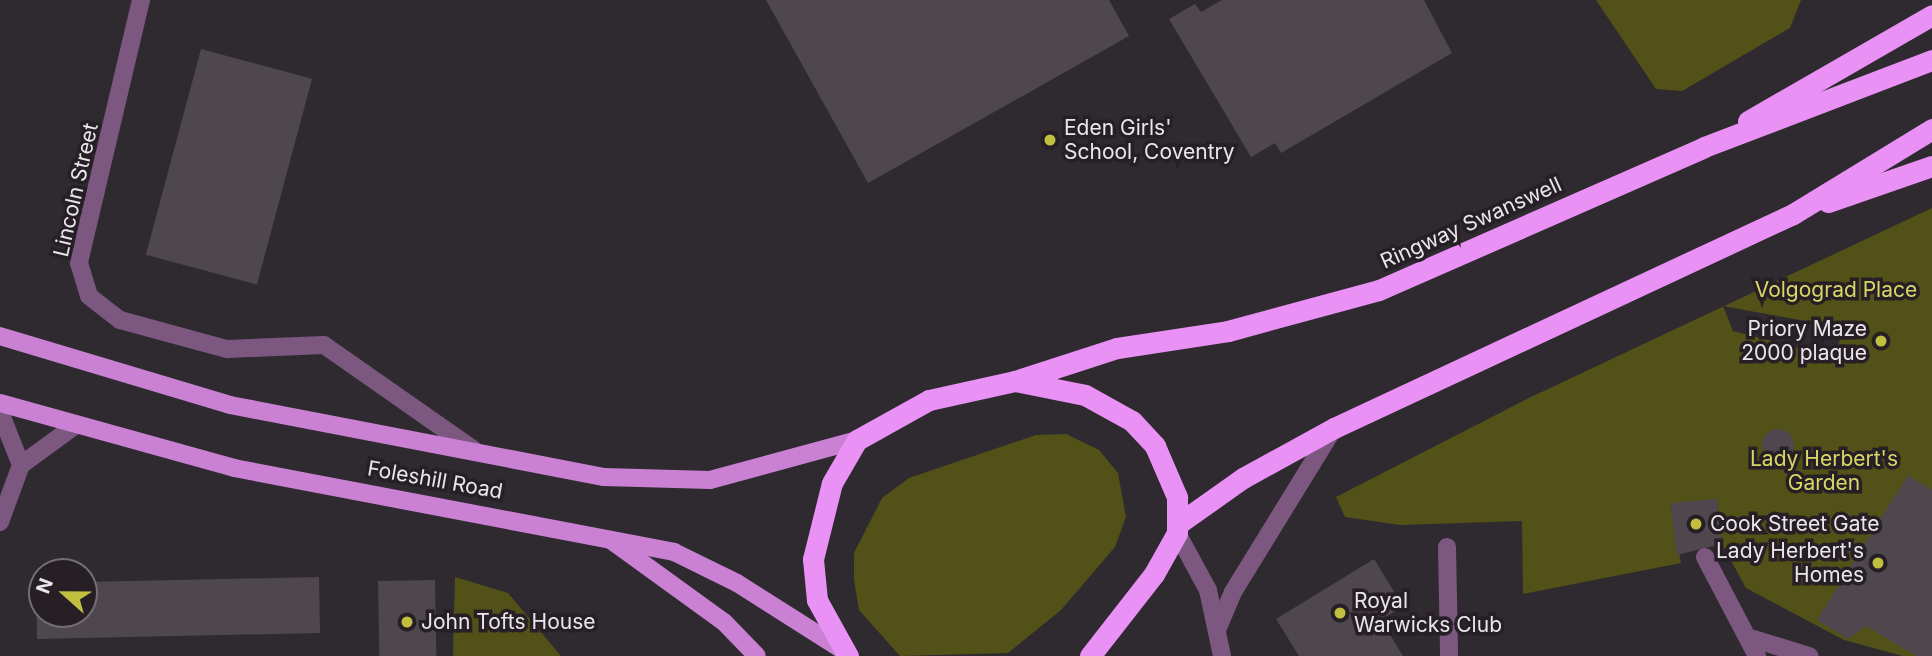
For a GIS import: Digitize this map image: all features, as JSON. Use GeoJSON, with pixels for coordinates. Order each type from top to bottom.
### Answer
{"type":"FeatureCollection","features":[{"type":"Feature","properties":{"kind":"highway"},"geometry":{"type":"LineString","coordinates":[[1704,147],[1932,15]]}},
{"type":"Feature","properties":{"kind":"highway","name":"Ringway Swanswell"},"geometry":{"type":"LineString","coordinates":[[857,440],[929,400],[1015,381],[1117,348],[1228,331],[1379,290],[1704,147],[1894,79],[1932,60]]}},
{"type":"Feature","properties":{"kind":"highway"},"geometry":{"type":"LineString","coordinates":[[1793,215],[1924,132]]}},
{"type":"Feature","properties":{"kind":"highway"},"geometry":{"type":"LineString","coordinates":[[1093,655],[1178,528],[1243,478],[1334,429],[1793,215],[1929,167]]}},
{"type":"Feature","properties":{"kind":"highway"},"geometry":{"type":"LineString","coordinates":[[1015,381],[1085,395],[1132,421],[1165,465],[1177,497],[1178,528]]}},
{"type":"Feature","properties":{"kind":"highway"},"geometry":{"type":"LineString","coordinates":[[844,653],[817,600],[813,559],[832,483],[857,440]]}},
{"type":"Feature","properties":{"kind":"main road","name":"Foleshill Road"},"geometry":{"type":"LineString","coordinates":[[0,337],[230,405],[665,483],[764,470],[857,440]]}},
{"type":"Feature","properties":{"kind":"main road","name":"Foleshill Road"},"geometry":{"type":"LineString","coordinates":[[0,403],[72,426],[234,467],[603,535],[674,552],[737,583],[844,653]]}},
{"type":"Feature","properties":{"kind":"main road"},"geometry":{"type":"LineString","coordinates":[[603,535],[724,622],[757,656]]}},
{"type":"Feature","properties":{"kind":"street","name":"Lincoln Street"},"geometry":{"type":"LineString","coordinates":[[141,0],[140,22],[79,263],[89,296],[120,320],[228,349],[324,345],[474,450]]}},
{"type":"Feature","properties":{"kind":"street"},"geometry":{"type":"LineString","coordinates":[[0,412],[21,465]]}},
{"type":"Feature","properties":{"kind":"street"},"geometry":{"type":"LineString","coordinates":[[0,522],[21,465],[72,426]]}},
{"type":"Feature","properties":{"kind":"street"},"geometry":{"type":"LineString","coordinates":[[1217,629],[1233,592],[1334,429]]}},
{"type":"Feature","properties":{"kind":"street"},"geometry":{"type":"LineString","coordinates":[[1178,528],[1208,590],[1222,656]]}},
{"type":"Feature","properties":{"kind":"street"},"geometry":{"type":"LineString","coordinates":[[1447,547],[1449,656]]}},
{"type":"Feature","properties":{"kind":"street"},"geometry":{"type":"LineString","coordinates":[[1705,557],[1756,648],[1809,656]]}},
{"type":"Feature","properties":{"kind":"green space"},"geometry":{"type":"Polygon","coordinates":[[[1596,0],[1801,0],[1790,28],[1682,91],[1656,89],[1596,0]]]}},
{"type":"Feature","properties":{"kind":"green space"},"geometry":{"type":"Polygon","coordinates":[[[1932,208],[1932,656],[1903,656],[1844,640],[1746,588],[1722,544],[1717,499],[1670,504],[1681,563],[1523,594],[1522,521],[1400,525],[1345,517],[1336,497],[1531,397],[1723,306],[1733,331],[1835,357],[1843,328],[1724,306],[1932,208]]]}},
{"type":"Feature","properties":{"kind":"green space"},"geometry":{"type":"Polygon","coordinates":[[[1066,434],[1099,450],[1118,473],[1126,517],[1115,547],[1061,610],[1008,653],[900,656],[859,610],[854,580],[854,553],[882,498],[909,478],[1036,435],[1066,434]]]}},
{"type":"Feature","properties":{"kind":"green space"},"geometry":{"type":"Polygon","coordinates":[[[455,577],[508,593],[561,656],[453,656],[455,577]]]}},
{"type":"Feature","properties":{"kind":"building"},"geometry":{"type":"Polygon","coordinates":[[[766,0],[1109,0],[1129,36],[868,183],[766,0]]]}},
{"type":"Feature","properties":{"kind":"building"},"geometry":{"type":"Polygon","coordinates":[[[1222,0],[1424,0],[1452,53],[1281,153],[1275,143],[1251,157],[1169,19],[1195,4],[1201,12],[1222,0]]]}},
{"type":"Feature","properties":{"kind":"building"},"geometry":{"type":"Polygon","coordinates":[[[201,49],[312,79],[257,285],[146,255],[201,49]]]}},
{"type":"Feature","properties":{"kind":"building"},"geometry":{"type":"Polygon","coordinates":[[[1778,429],[1790,433],[1794,445],[1790,457],[1778,461],[1766,457],[1762,445],[1766,433],[1778,429]]]}},
{"type":"Feature","properties":{"kind":"building"},"geometry":{"type":"Polygon","coordinates":[[[1908,475],[1932,490],[1932,656],[1916,656],[1866,626],[1848,639],[1817,620],[1908,475]]]}},
{"type":"Feature","properties":{"kind":"building","name":"Cook Street Gate"},"geometry":{"type":"Polygon","coordinates":[[[1717,499],[1722,544],[1677,555],[1670,503],[1717,499]]]}},
{"type":"Feature","properties":{"kind":"building","name":"Royal Warwicks Club"},"geometry":{"type":"Polygon","coordinates":[[[1374,559],[1403,606],[1381,620],[1403,656],[1299,656],[1276,619],[1374,559]]]}},
{"type":"Feature","properties":{"kind":"building"},"geometry":{"type":"Polygon","coordinates":[[[319,577],[320,633],[37,639],[37,628],[98,628],[98,582],[319,577]]]}},
{"type":"Feature","properties":{"kind":"building","name":"John Tofts House"},"geometry":{"type":"Polygon","coordinates":[[[435,580],[436,656],[379,656],[378,581],[435,580]]]}},
{"type":"Feature","properties":{"kind":"place","name":"Eden Girls' School, Coventry"},"geometry":{"type":"Point","coordinates":[1050,140]}},
{"type":"Feature","properties":{"kind":"place","name":"Priory Maze 2000 plaque"},"geometry":{"type":"Point","coordinates":[1881,341]}},
{"type":"Feature","properties":{"kind":"place","name":"Cook Street Gate"},"geometry":{"type":"Point","coordinates":[1696,524]}},
{"type":"Feature","properties":{"kind":"place","name":"Lady Herbert's Homes"},"geometry":{"type":"Point","coordinates":[1878,563]}},
{"type":"Feature","properties":{"kind":"place","name":"Royal Warwicks Club"},"geometry":{"type":"Point","coordinates":[1340,613]}},
{"type":"Feature","properties":{"kind":"place","name":"John Tofts House"},"geometry":{"type":"Point","coordinates":[407,622]}},
{"type":"Feature","properties":{"kind":"park label","name":"Volgograd Place"},"geometry":{"type":"Point","coordinates":[1836,290]}},
{"type":"Feature","properties":{"kind":"park label","name":"Lady Herbert's Garden"},"geometry":{"type":"Point","coordinates":[1824,471]}}]}
